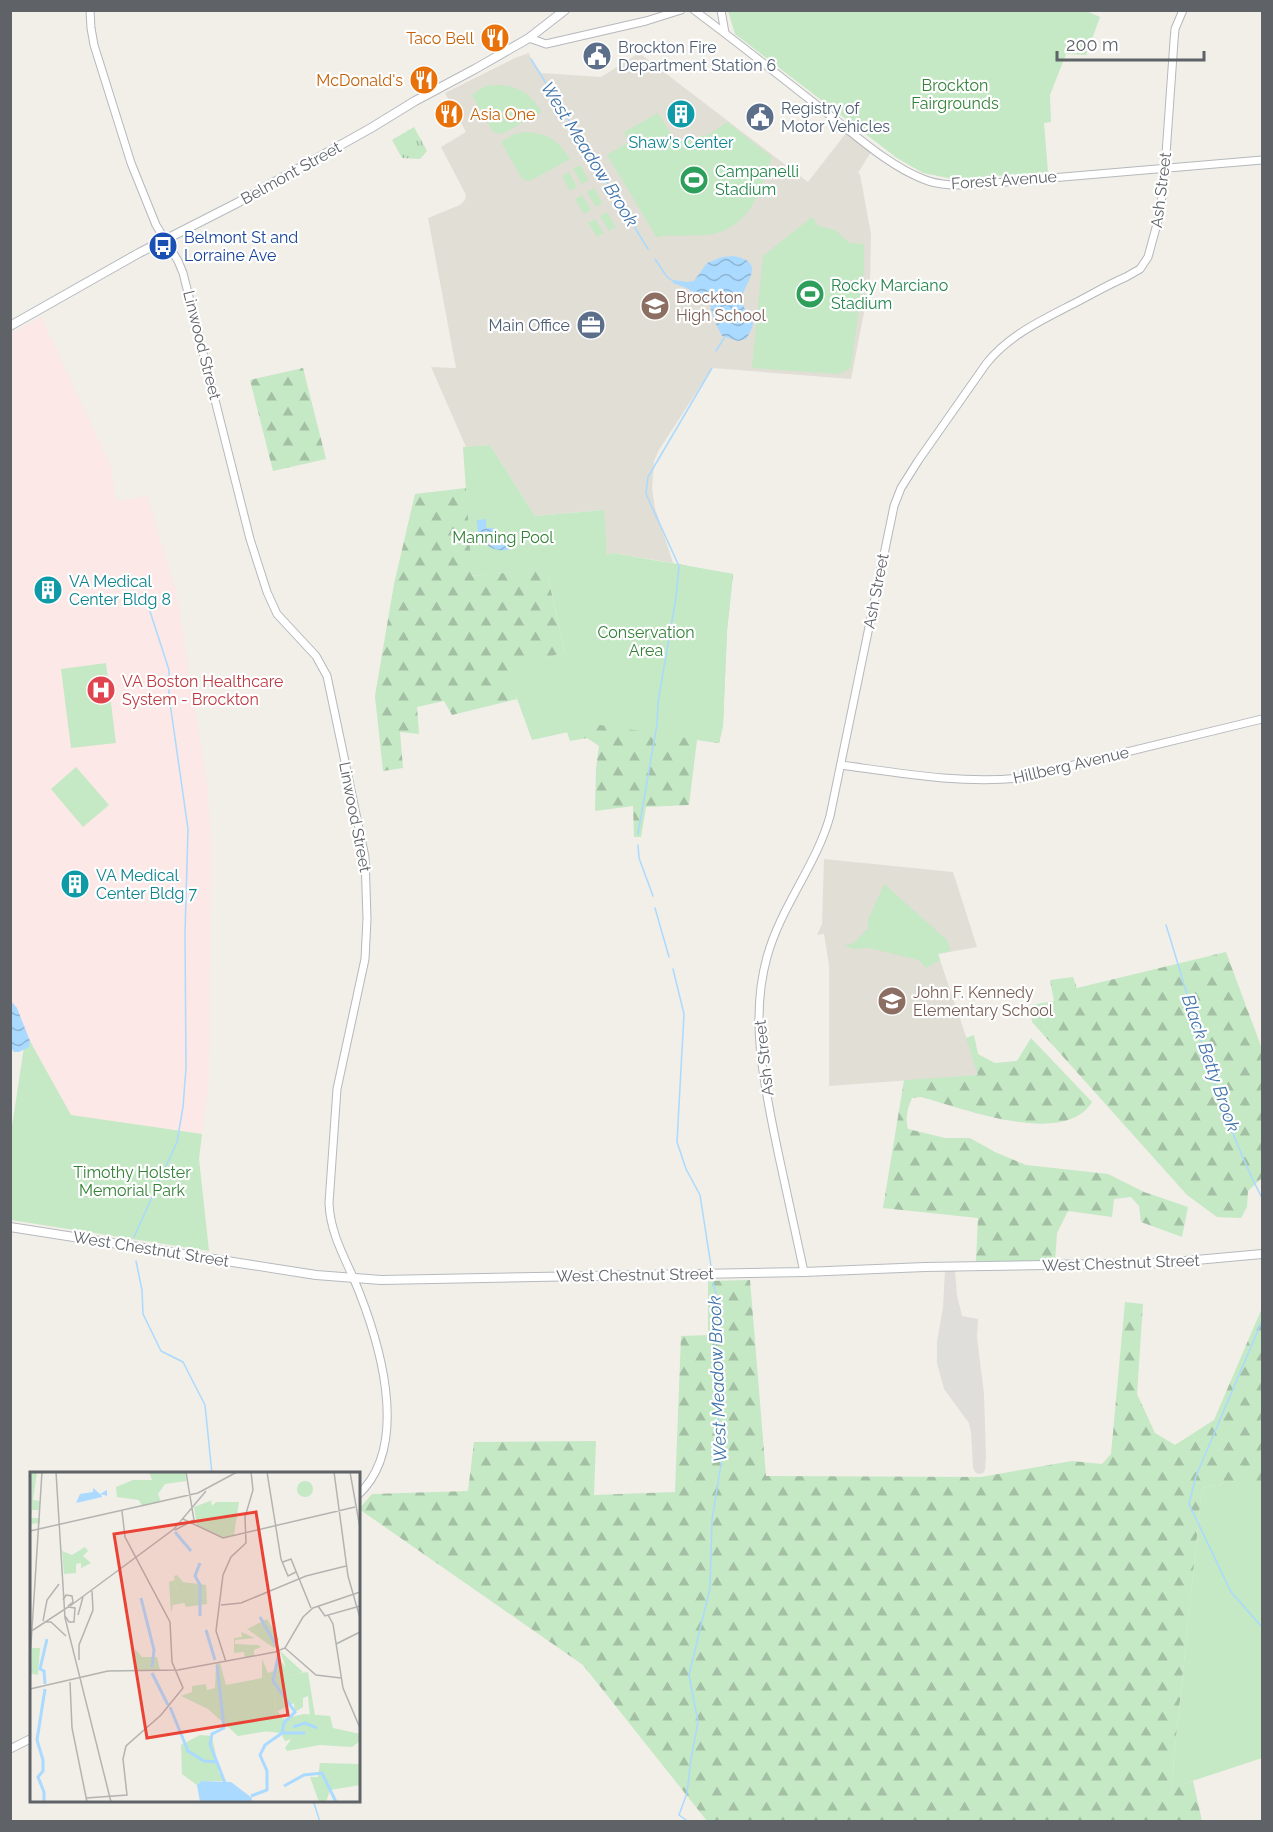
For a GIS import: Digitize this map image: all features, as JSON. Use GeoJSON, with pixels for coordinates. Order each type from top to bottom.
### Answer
{"type":"FeatureCollection","features":[{"type":"Feature","properties":{"kind":"main road","name":"Belmont Street"},"geometry":{"type":"LineString","coordinates":[[10,326],[165,239],[239,202],[372,128],[415,101],[529,38],[565,10]]}},
{"type":"Feature","properties":{"kind":"main road","name":"West Chestnut Street"},"geometry":{"type":"LineString","coordinates":[[10,1227],[303,1273],[395,1280],[1163,1263],[1263,1254]]}},
{"type":"Feature","properties":{"kind":"street","name":"Linwood Street"},"geometry":{"type":"LineString","coordinates":[[90,10],[94,45],[120,130],[152,216],[183,273],[250,539],[267,592],[280,619],[316,656],[327,676],[363,843],[367,871],[366,953],[337,1089],[329,1203],[332,1227],[377,1344],[387,1411],[388,1434],[383,1454],[367,1487],[360,1493]]}},
{"type":"Feature","properties":{"kind":"street"},"geometry":{"type":"LineString","coordinates":[[529,38],[546,44],[646,21],[681,10]]}},
{"type":"Feature","properties":{"kind":"street","name":"Forest Avenue"},"geometry":{"type":"LineString","coordinates":[[694,10],[872,148],[923,179],[951,185],[982,184],[1263,160]]}},
{"type":"Feature","properties":{"kind":"street"},"geometry":{"type":"LineString","coordinates":[[721,10],[725,33]]}},
{"type":"Feature","properties":{"kind":"street","name":"Ash Street"},"geometry":{"type":"LineString","coordinates":[[804,1272],[765,1086],[760,1041],[760,999],[764,966],[773,938],[789,901],[820,845],[830,816],[891,519],[901,488],[986,364],[999,350],[1032,326],[1143,266],[1156,231],[1162,204],[1175,29],[1184,10]]}},
{"type":"Feature","properties":{"kind":"street","name":"Hillberg Avenue"},"geometry":{"type":"LineString","coordinates":[[841,765],[956,779],[1020,778],[1263,719]]}},
{"type":"Feature","properties":{"kind":"street"},"geometry":{"type":"LineString","coordinates":[[10,1749],[30,1739]]}},
{"type":"Feature","properties":{"kind":"shaded area","name":"Brockton High School"},"geometry":{"type":"Polygon","coordinates":[[[529,53],[541,73],[601,77],[639,53],[808,182],[846,133],[871,152],[858,173],[871,234],[870,282],[851,379],[712,368],[654,461],[652,489],[655,508],[673,563],[613,553],[607,555],[603,510],[535,516],[490,445],[466,447],[431,367],[456,368],[428,218],[460,205],[466,195],[441,147],[466,132],[445,93],[529,53]]]}},
{"type":"Feature","properties":{"kind":"shaded area","name":"VA Boston Healthcare System - Brockton"},"geometry":{"type":"Polygon","coordinates":[[[41,317],[112,469],[115,501],[147,496],[176,591],[208,789],[211,843],[209,1083],[202,1134],[71,1115],[26,1034],[11,1035],[10,334],[41,317]]]}},
{"type":"Feature","properties":{"kind":"shaded area","name":"John F. Kennedy Elementary School"},"geometry":{"type":"Polygon","coordinates":[[[824,859],[953,872],[977,947],[938,954],[979,1075],[829,1086],[829,965],[824,934],[817,935],[822,924],[824,859]]]}},
{"type":"Feature","properties":{"kind":"shaded area"},"geometry":{"type":"Polygon","coordinates":[[[945,1270],[955,1270],[962,1316],[978,1319],[977,1337],[984,1394],[986,1457],[985,1470],[980,1474],[976,1473],[973,1468],[969,1423],[944,1389],[937,1363],[945,1270]]]}},
{"type":"Feature","properties":{"kind":"green space","name":"Brockton Fairgrounds"},"geometry":{"type":"Polygon","coordinates":[[[1084,10],[1100,17],[1086,55],[1066,54],[1050,95],[1051,122],[1044,123],[1048,172],[953,179],[923,173],[897,158],[735,34],[728,11],[1084,10]]]}},
{"type":"Feature","properties":{"kind":"green space"},"geometry":{"type":"Polygon","coordinates":[[[485,86],[512,87],[523,92],[542,112],[502,134],[493,132],[472,95],[485,86]]]}},
{"type":"Feature","properties":{"kind":"green space","name":"Campanelli Stadium"},"geometry":{"type":"Polygon","coordinates":[[[658,113],[676,142],[708,135],[727,122],[772,157],[754,202],[739,221],[729,228],[712,234],[657,238],[607,155],[629,142],[624,132],[658,113]]]}},
{"type":"Feature","properties":{"kind":"green space"},"geometry":{"type":"Polygon","coordinates":[[[414,127],[427,151],[420,159],[402,158],[392,140],[414,127]]]}},
{"type":"Feature","properties":{"kind":"green space"},"geometry":{"type":"Polygon","coordinates":[[[526,132],[541,134],[552,139],[570,159],[530,181],[522,179],[501,142],[514,134],[526,132]]]}},
{"type":"Feature","properties":{"kind":"green space"},"geometry":{"type":"Polygon","coordinates":[[[580,165],[589,180],[582,184],[573,169],[580,165]]]}},
{"type":"Feature","properties":{"kind":"green space"},"geometry":{"type":"Polygon","coordinates":[[[569,172],[577,187],[570,191],[562,176],[569,172]]]}},
{"type":"Feature","properties":{"kind":"green space"},"geometry":{"type":"Polygon","coordinates":[[[594,188],[602,203],[596,207],[587,192],[594,188]]]}},
{"type":"Feature","properties":{"kind":"green space"},"geometry":{"type":"Polygon","coordinates":[[[582,195],[591,210],[584,214],[575,199],[582,195]]]}},
{"type":"Feature","properties":{"kind":"green space"},"geometry":{"type":"Polygon","coordinates":[[[607,212],[616,227],[609,231],[600,216],[607,212]]]}},
{"type":"Feature","properties":{"kind":"green space","name":"Rocky Marciano Stadium"},"geometry":{"type":"Polygon","coordinates":[[[812,217],[819,226],[835,230],[850,243],[864,244],[864,271],[851,368],[839,374],[752,368],[763,256],[812,217]]]}},
{"type":"Feature","properties":{"kind":"green space"},"geometry":{"type":"Polygon","coordinates":[[[595,219],[604,233],[597,237],[588,223],[595,219]]]}},
{"type":"Feature","properties":{"kind":"green space"},"geometry":{"type":"Polygon","coordinates":[[[303,368],[326,459],[273,471],[250,380],[303,368]]]}},
{"type":"Feature","properties":{"kind":"green space","name":"Conservation Area"},"geometry":{"type":"Polygon","coordinates":[[[490,445],[535,516],[604,510],[607,555],[613,553],[733,574],[727,631],[723,726],[719,743],[600,725],[532,740],[507,671],[565,652],[548,576],[571,567],[472,576],[463,447],[490,445]]]}},
{"type":"Feature","properties":{"kind":"green space"},"geometry":{"type":"Polygon","coordinates":[[[466,488],[473,576],[574,566],[548,577],[565,652],[508,671],[517,699],[452,715],[444,701],[417,707],[419,734],[400,732],[403,768],[383,771],[375,696],[394,584],[415,494],[466,488]]]}},
{"type":"Feature","properties":{"kind":"green space","name":"Conservation Area"},"geometry":{"type":"Polygon","coordinates":[[[666,562],[733,574],[727,631],[723,726],[719,743],[697,740],[689,805],[646,807],[641,837],[634,837],[633,806],[595,811],[599,746],[587,738],[570,741],[567,732],[574,700],[666,562]]]}},
{"type":"Feature","properties":{"kind":"green space"},"geometry":{"type":"Polygon","coordinates":[[[106,663],[116,743],[71,748],[61,669],[106,663]]]}},
{"type":"Feature","properties":{"kind":"green space"},"geometry":{"type":"Polygon","coordinates":[[[76,767],[109,805],[83,827],[51,789],[76,767]]]}},
{"type":"Feature","properties":{"kind":"green space"},"geometry":{"type":"Polygon","coordinates":[[[884,884],[947,940],[951,951],[938,954],[940,960],[926,968],[919,960],[869,948],[853,949],[844,945],[854,943],[868,928],[868,920],[884,884]]]}},
{"type":"Feature","properties":{"kind":"green space"},"geometry":{"type":"Polygon","coordinates":[[[1226,952],[1262,1049],[1262,1178],[1248,1191],[1247,1207],[1241,1218],[1217,1217],[1187,1195],[1032,1022],[1031,1014],[1032,1005],[1054,1001],[1050,980],[1073,977],[1077,988],[1226,952]]]}},
{"type":"Feature","properties":{"kind":"green space","name":"Timothy Holster Memorial Park"},"geometry":{"type":"Polygon","coordinates":[[[26,1034],[71,1115],[202,1134],[199,1159],[209,1251],[11,1220],[11,1133],[26,1034]]]}},
{"type":"Feature","properties":{"kind":"green space"},"geometry":{"type":"Polygon","coordinates":[[[974,1035],[978,1054],[995,1063],[1017,1061],[1031,1038],[1092,1102],[1078,1115],[1059,1122],[1036,1124],[986,1116],[921,1097],[912,1098],[907,1114],[908,1129],[945,1138],[970,1138],[1026,1165],[1108,1174],[1144,1192],[1188,1207],[1182,1237],[1141,1222],[1139,1206],[1131,1197],[1114,1199],[1112,1217],[1068,1211],[1057,1233],[1055,1261],[976,1261],[978,1218],[883,1208],[904,1080],[978,1075],[966,1038],[974,1035]]]}},
{"type":"Feature","properties":{"kind":"green space"},"geometry":{"type":"Polygon","coordinates":[[[750,1280],[766,1476],[981,1477],[1072,1461],[1102,1464],[1111,1454],[1125,1302],[1143,1304],[1137,1394],[1155,1433],[1175,1445],[1214,1420],[1262,1308],[1262,1481],[1236,1481],[1202,1488],[1171,1787],[1193,1781],[1202,1821],[707,1821],[583,1665],[360,1510],[372,1494],[468,1491],[474,1442],[596,1441],[594,1495],[675,1492],[681,1336],[708,1335],[708,1281],[750,1280]]]}},
{"type":"Feature","properties":{"kind":"green space"},"geometry":{"type":"Polygon","coordinates":[[[1236,1481],[1262,1481],[1262,1758],[1171,1788],[1202,1488],[1236,1481]]]}},
{"type":"Feature","properties":{"kind":"water"},"geometry":{"type":"Polygon","coordinates":[[[733,256],[744,259],[752,269],[742,300],[752,318],[753,325],[746,339],[738,341],[722,336],[714,320],[709,301],[701,301],[689,289],[673,283],[673,280],[694,281],[707,263],[722,257],[733,256]]]}},
{"type":"Feature","properties":{"kind":"water"},"geometry":{"type":"Polygon","coordinates":[[[486,519],[486,528],[494,528],[495,542],[496,539],[509,537],[514,542],[512,548],[495,549],[486,543],[491,538],[478,539],[477,520],[486,519]]]}},
{"type":"Feature","properties":{"kind":"water"},"geometry":{"type":"Polygon","coordinates":[[[11,1001],[17,1008],[30,1041],[29,1047],[19,1052],[14,1052],[11,1048],[11,1001]]]}},
{"type":"Feature","properties":{"kind":"waterway","name":"West Meadow Brook"},"geometry":{"type":"LineString","coordinates":[[531,59],[648,249]]}},
{"type":"Feature","properties":{"kind":"waterway","name":"West Meadow Brook"},"geometry":{"type":"LineString","coordinates":[[655,259],[667,277],[673,281]]}},
{"type":"Feature","properties":{"kind":"waterway","name":"West Meadow Brook"},"geometry":{"type":"LineString","coordinates":[[716,351],[724,338]]}},
{"type":"Feature","properties":{"kind":"waterway","name":"West Meadow Brook"},"geometry":{"type":"LineString","coordinates":[[638,834],[657,724],[658,702],[676,598],[679,566],[646,494],[648,477],[712,368]]}},
{"type":"Feature","properties":{"kind":"waterway"},"geometry":{"type":"LineString","coordinates":[[134,1237],[177,1142],[186,1068],[185,933],[188,829],[169,696],[169,670],[146,599]]}},
{"type":"Feature","properties":{"kind":"waterway","name":"West Meadow Brook"},"geometry":{"type":"LineString","coordinates":[[638,845],[639,858],[653,896]]}},
{"type":"Feature","properties":{"kind":"waterway","name":"West Meadow Brook"},"geometry":{"type":"LineString","coordinates":[[655,908],[669,957]]}},
{"type":"Feature","properties":{"kind":"waterway","name":"Black Betty Brook"},"geometry":{"type":"LineString","coordinates":[[1166,925],[1220,1099],[1246,1166],[1262,1198]]}},
{"type":"Feature","properties":{"kind":"waterway","name":"West Meadow Brook"},"geometry":{"type":"LineString","coordinates":[[673,969],[684,1014],[677,1142],[686,1169],[700,1195],[711,1266]]}},
{"type":"Feature","properties":{"kind":"waterway"},"geometry":{"type":"LineString","coordinates":[[136,1261],[142,1290],[143,1314],[161,1351],[183,1362],[205,1405],[212,1472]]}},
{"type":"Feature","properties":{"kind":"waterway","name":"West Meadow Brook"},"geometry":{"type":"LineString","coordinates":[[689,1822],[679,1815],[687,1793],[698,1722],[689,1675],[710,1588],[712,1520],[721,1464],[715,1358],[716,1294],[713,1283]]}},
{"type":"Feature","properties":{"kind":"waterway","name":"Black Betty Brook"},"geometry":{"type":"LineString","coordinates":[[1262,1321],[1196,1476],[1189,1504],[1231,1592],[1262,1627]]}},
{"type":"Feature","properties":{"kind":"waterway"},"geometry":{"type":"LineString","coordinates":[[314,1802],[320,1822]]}},
{"type":"Feature","properties":{"kind":"place","name":"Taco Bell"},"geometry":{"type":"Point","coordinates":[495,38]}},
{"type":"Feature","properties":{"kind":"place","name":"Brockton Fire Department Station 6"},"geometry":{"type":"Point","coordinates":[597,56]}},
{"type":"Feature","properties":{"kind":"place","name":"McDonald's"},"geometry":{"type":"Point","coordinates":[424,80]}},
{"type":"Feature","properties":{"kind":"place","name":"Asia One"},"geometry":{"type":"Point","coordinates":[449,114]}},
{"type":"Feature","properties":{"kind":"place","name":"Shaw's Center"},"geometry":{"type":"Point","coordinates":[681,114]}},
{"type":"Feature","properties":{"kind":"place","name":"Registry of Motor Vehicles"},"geometry":{"type":"Point","coordinates":[760,117]}},
{"type":"Feature","properties":{"kind":"place","name":"Campanelli Stadium"},"geometry":{"type":"Point","coordinates":[694,180]}},
{"type":"Feature","properties":{"kind":"place","name":"Belmont St and Lorraine Ave"},"geometry":{"type":"Point","coordinates":[163,246]}},
{"type":"Feature","properties":{"kind":"place","name":"Rocky Marciano Stadium"},"geometry":{"type":"Point","coordinates":[810,294]}},
{"type":"Feature","properties":{"kind":"place","name":"Brockton High School"},"geometry":{"type":"Point","coordinates":[655,306]}},
{"type":"Feature","properties":{"kind":"place","name":"Main Office"},"geometry":{"type":"Point","coordinates":[591,325]}},
{"type":"Feature","properties":{"kind":"place","name":"VA Medical Center Bldg 8"},"geometry":{"type":"Point","coordinates":[48,590]}},
{"type":"Feature","properties":{"kind":"place","name":"VA Boston Healthcare System - Brockton"},"geometry":{"type":"Point","coordinates":[101,690]}},
{"type":"Feature","properties":{"kind":"place","name":"VA Medical Center Bldg 7"},"geometry":{"type":"Point","coordinates":[75,884]}},
{"type":"Feature","properties":{"kind":"place","name":"John F. Kennedy Elementary School"},"geometry":{"type":"Point","coordinates":[892,1001]}},
{"type":"Feature","properties":{"kind":"park label","name":"Manning Pool"},"geometry":{"type":"Point","coordinates":[503,537]}}]}
